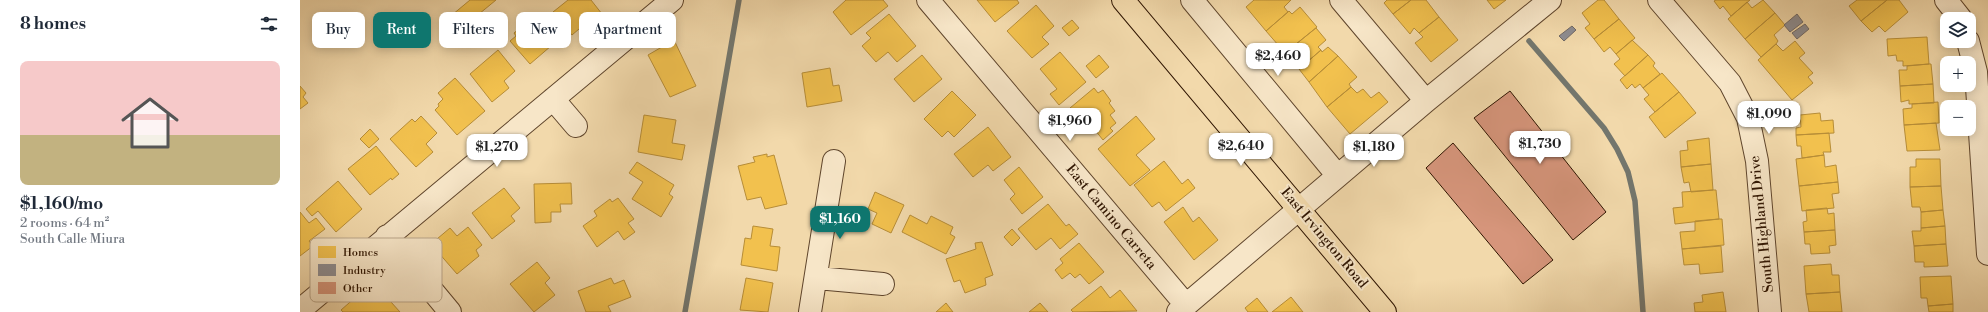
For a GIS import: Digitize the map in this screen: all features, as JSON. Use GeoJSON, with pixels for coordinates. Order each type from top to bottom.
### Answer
{"type":"FeatureCollection","features":[{"type":"Feature","properties":{"kind":"main road","name":"East Irvington Road"},"geometry":{"type":"LineString","coordinates":[[1123,0],[1385,312]]}},
{"type":"Feature","properties":{"kind":"street"},"geometry":{"type":"LineString","coordinates":[[385,238],[672,0]]}},
{"type":"Feature","properties":{"kind":"street","name":"East Camino Carreta"},"geometry":{"type":"LineString","coordinates":[[928,0],[1182,309]]}},
{"type":"Feature","properties":{"kind":"street"},"geometry":{"type":"LineString","coordinates":[[1192,0],[1338,176]]}},
{"type":"Feature","properties":{"kind":"street"},"geometry":{"type":"LineString","coordinates":[[1341,0],[1426,101]]}},
{"type":"Feature","properties":{"kind":"street"},"geometry":{"type":"LineString","coordinates":[[1182,309],[1426,101],[1550,0]]}},
{"type":"Feature","properties":{"kind":"street","name":"South Highland Drive"},"geometry":{"type":"LineString","coordinates":[[1659,0],[1730,83],[1748,118],[1757,161],[1770,312]]}},
{"type":"Feature","properties":{"kind":"street"},"geometry":{"type":"LineString","coordinates":[[1946,0],[1955,12]]}},
{"type":"Feature","properties":{"kind":"street"},"geometry":{"type":"LineString","coordinates":[[1970,48],[1976,72],[1988,254]]}},
{"type":"Feature","properties":{"kind":"street"},"geometry":{"type":"LineString","coordinates":[[553,99],[576,126]]}},
{"type":"Feature","properties":{"kind":"street"},"geometry":{"type":"LineString","coordinates":[[810,312],[817,278],[834,161]]}},
{"type":"Feature","properties":{"kind":"street"},"geometry":{"type":"LineString","coordinates":[[817,278],[883,284]]}},
{"type":"Feature","properties":{"kind":"street"},"geometry":{"type":"LineString","coordinates":[[300,310],[310,301]]}},
{"type":"Feature","properties":{"kind":"street"},"geometry":{"type":"LineString","coordinates":[[442,302],[450,312]]}},
{"type":"Feature","properties":{"kind":"building: Homes"},"geometry":{"type":"Polygon","coordinates":[[[470,0],[496,0],[481,12],[456,12],[470,0]]]}},
{"type":"Feature","properties":{"kind":"building: Homes"},"geometry":{"type":"Polygon","coordinates":[[[568,0],[591,0],[600,12],[579,12],[579,29],[572,35],[571,12],[553,12],[568,0]]]}},
{"type":"Feature","properties":{"kind":"building: Homes"},"geometry":{"type":"Polygon","coordinates":[[[846,0],[883,0],[888,6],[851,35],[833,12],[846,0]]]}},
{"type":"Feature","properties":{"kind":"building: Homes"},"geometry":{"type":"Polygon","coordinates":[[[977,0],[1017,0],[1019,3],[995,22],[977,0]]]}},
{"type":"Feature","properties":{"kind":"building: Homes"},"geometry":{"type":"Polygon","coordinates":[[[1254,0],[1291,0],[1284,7],[1288,12],[1266,31],[1246,7],[1254,0]]]}},
{"type":"Feature","properties":{"kind":"building: Homes"},"geometry":{"type":"Polygon","coordinates":[[[1387,0],[1411,0],[1393,14],[1384,3],[1387,0]]]}},
{"type":"Feature","properties":{"kind":"building: Homes"},"geometry":{"type":"Polygon","coordinates":[[[1411,0],[1426,0],[1439,17],[1419,33],[1414,28],[1410,34],[1393,14],[1411,0]]]}},
{"type":"Feature","properties":{"kind":"building: Homes"},"geometry":{"type":"Polygon","coordinates":[[[1487,0],[1506,0],[1494,9],[1487,0]]]}},
{"type":"Feature","properties":{"kind":"building: Homes"},"geometry":{"type":"Polygon","coordinates":[[[1598,0],[1604,0],[1619,19],[1594,39],[1585,28],[1590,24],[1582,13],[1598,0]]]}},
{"type":"Feature","properties":{"kind":"building: Homes"},"geometry":{"type":"Polygon","coordinates":[[[1750,0],[1731,16],[1723,6],[1720,9],[1714,1],[1750,0]]]}},
{"type":"Feature","properties":{"kind":"building: Homes"},"geometry":{"type":"Polygon","coordinates":[[[1763,0],[1775,13],[1745,39],[1728,19],[1747,2],[1752,8],[1763,0]]]}},
{"type":"Feature","properties":{"kind":"building: Homes"},"geometry":{"type":"Polygon","coordinates":[[[1857,0],[1887,0],[1861,21],[1849,6],[1857,0]]]}},
{"type":"Feature","properties":{"kind":"building: Homes"},"geometry":{"type":"Polygon","coordinates":[[[1887,0],[1899,0],[1908,12],[1885,32],[1879,26],[1872,32],[1861,21],[1887,0]]]}},
{"type":"Feature","properties":{"kind":"building: Homes"},"geometry":{"type":"Polygon","coordinates":[[[1036,5],[1054,26],[1042,37],[1049,44],[1032,58],[1007,31],[1036,5]]]}},
{"type":"Feature","properties":{"kind":"building: Homes"},"geometry":{"type":"Polygon","coordinates":[[[1300,7],[1317,27],[1285,53],[1266,31],[1289,11],[1292,14],[1300,7]]]}},
{"type":"Feature","properties":{"kind":"building: Homes"},"geometry":{"type":"Polygon","coordinates":[[[1775,13],[1785,25],[1774,35],[1778,41],[1776,44],[1761,57],[1745,39],[1775,13]]]}},
{"type":"Feature","properties":{"kind":"building: Homes"},"geometry":{"type":"Polygon","coordinates":[[[889,14],[916,46],[897,62],[888,52],[876,62],[862,46],[871,38],[866,33],[889,14]]]}},
{"type":"Feature","properties":{"kind":"building: Homes"},"geometry":{"type":"Polygon","coordinates":[[[1439,17],[1458,40],[1431,62],[1415,43],[1423,37],[1419,33],[1439,17]]]}},
{"type":"Feature","properties":{"kind":"building: Homes"},"geometry":{"type":"Polygon","coordinates":[[[1619,19],[1635,38],[1616,54],[1610,47],[1604,52],[1594,39],[1619,19]]]}},
{"type":"Feature","properties":{"kind":"building: Homes"},"geometry":{"type":"Polygon","coordinates":[[[1072,20],[1079,28],[1069,36],[1062,28],[1072,20]]]}},
{"type":"Feature","properties":{"kind":"building: Homes"},"geometry":{"type":"Polygon","coordinates":[[[1316,28],[1326,40],[1318,47],[1321,50],[1299,69],[1285,53],[1316,28]]]}},
{"type":"Feature","properties":{"kind":"building: Homes"},"geometry":{"type":"Polygon","coordinates":[[[516,36],[516,48],[510,41],[516,36]]]}},
{"type":"Feature","properties":{"kind":"building: Homes"},"geometry":{"type":"Polygon","coordinates":[[[1927,37],[1929,64],[1903,66],[1903,61],[1897,61],[1896,55],[1888,56],[1887,39],[1927,37]]]}},
{"type":"Feature","properties":{"kind":"building: Homes"},"geometry":{"type":"Polygon","coordinates":[[[1632,40],[1648,55],[1625,76],[1614,64],[1620,59],[1616,54],[1632,40]]]}},
{"type":"Feature","properties":{"kind":"building: Homes"},"geometry":{"type":"Polygon","coordinates":[[[1795,41],[1805,53],[1799,58],[1813,73],[1808,77],[1813,83],[1792,100],[1758,60],[1776,44],[1783,51],[1795,41]]]}},
{"type":"Feature","properties":{"kind":"building: Homes"},"geometry":{"type":"Polygon","coordinates":[[[676,44],[696,86],[670,97],[648,55],[660,48],[676,48],[676,44]]]}},
{"type":"Feature","properties":{"kind":"building: Homes"},"geometry":{"type":"Polygon","coordinates":[[[1328,47],[1338,56],[1309,82],[1299,69],[1321,50],[1322,52],[1328,47]]]}},
{"type":"Feature","properties":{"kind":"building: Homes"},"geometry":{"type":"Polygon","coordinates":[[[516,48],[549,48],[530,64],[516,48]]]}},
{"type":"Feature","properties":{"kind":"building: Homes"},"geometry":{"type":"Polygon","coordinates":[[[498,50],[515,71],[504,81],[509,88],[492,102],[470,74],[498,50]]]}},
{"type":"Feature","properties":{"kind":"building: Homes"},"geometry":{"type":"Polygon","coordinates":[[[1060,52],[1086,82],[1059,105],[1050,94],[1057,89],[1040,69],[1060,52]]]}},
{"type":"Feature","properties":{"kind":"building: Homes"},"geometry":{"type":"Polygon","coordinates":[[[922,55],[942,79],[914,102],[894,79],[922,55]]]}},
{"type":"Feature","properties":{"kind":"building: Homes"},"geometry":{"type":"Polygon","coordinates":[[[1099,55],[1109,67],[1096,78],[1086,66],[1099,55]]]}},
{"type":"Feature","properties":{"kind":"building: Homes"},"geometry":{"type":"Polygon","coordinates":[[[1648,55],[1655,63],[1653,66],[1660,74],[1643,88],[1640,84],[1635,88],[1632,84],[1627,89],[1620,80],[1648,55]]]}},
{"type":"Feature","properties":{"kind":"building: Homes"},"geometry":{"type":"Polygon","coordinates":[[[1338,56],[1357,77],[1349,84],[1351,87],[1327,107],[1309,82],[1338,56]]]}},
{"type":"Feature","properties":{"kind":"building: Homes"},"geometry":{"type":"Polygon","coordinates":[[[1931,64],[1933,84],[1900,86],[1899,70],[1907,70],[1907,66],[1931,64]]]}},
{"type":"Feature","properties":{"kind":"building: Homes"},"geometry":{"type":"Polygon","coordinates":[[[830,68],[833,86],[839,85],[842,101],[807,107],[802,73],[830,68]]]}},
{"type":"Feature","properties":{"kind":"building: Homes"},"geometry":{"type":"Polygon","coordinates":[[[1662,73],[1679,92],[1655,112],[1644,99],[1649,95],[1643,88],[1662,73]]]}},
{"type":"Feature","properties":{"kind":"building: Homes"},"geometry":{"type":"Polygon","coordinates":[[[455,78],[485,111],[457,135],[435,110],[443,99],[438,93],[455,78]]]}},
{"type":"Feature","properties":{"kind":"building: Homes"},"geometry":{"type":"Polygon","coordinates":[[[1933,84],[1934,103],[1909,104],[1909,100],[1901,102],[1900,86],[1933,84]]]}},
{"type":"Feature","properties":{"kind":"building: Homes"},"geometry":{"type":"Polygon","coordinates":[[[300,86],[306,93],[303,97],[308,103],[300,109],[300,86]]]}},
{"type":"Feature","properties":{"kind":"building: Homes"},"geometry":{"type":"Polygon","coordinates":[[[1351,87],[1357,93],[1363,89],[1371,98],[1379,92],[1388,102],[1350,134],[1327,107],[1351,87]]]}},
{"type":"Feature","properties":{"kind":"building: Homes"},"geometry":{"type":"Polygon","coordinates":[[[1094,88],[1098,93],[1103,90],[1111,101],[1109,103],[1115,111],[1110,115],[1116,123],[1110,128],[1113,131],[1103,140],[1091,125],[1086,128],[1070,108],[1094,88]]]}},
{"type":"Feature","properties":{"kind":"building: Homes"},"geometry":{"type":"Polygon","coordinates":[[[952,91],[976,115],[954,137],[948,131],[942,137],[924,119],[952,91]]]}},
{"type":"Feature","properties":{"kind":"building: Homes"},"geometry":{"type":"Polygon","coordinates":[[[1679,92],[1696,113],[1665,138],[1649,117],[1679,92]]]}},
{"type":"Feature","properties":{"kind":"building: Homes"},"geometry":{"type":"Polygon","coordinates":[[[1938,102],[1939,123],[1904,125],[1903,109],[1912,108],[1912,104],[1938,102]]]}},
{"type":"Feature","properties":{"kind":"building: Homes"},"geometry":{"type":"Polygon","coordinates":[[[1820,113],[1821,121],[1833,120],[1834,133],[1796,135],[1796,128],[1801,127],[1800,115],[1820,113]]]}},
{"type":"Feature","properties":{"kind":"building: Homes"},"geometry":{"type":"Polygon","coordinates":[[[644,115],[676,120],[672,143],[685,145],[682,160],[638,152],[644,115]]]}},
{"type":"Feature","properties":{"kind":"building: Homes"},"geometry":{"type":"Polygon","coordinates":[[[421,116],[437,133],[426,144],[433,152],[416,167],[390,139],[412,119],[415,122],[421,116]]]}},
{"type":"Feature","properties":{"kind":"building: Homes"},"geometry":{"type":"Polygon","coordinates":[[[1136,116],[1155,139],[1136,155],[1150,170],[1130,186],[1098,149],[1136,116]]]}},
{"type":"Feature","properties":{"kind":"building: Homes"},"geometry":{"type":"Polygon","coordinates":[[[1936,123],[1940,150],[1907,151],[1904,125],[1936,123]]]}},
{"type":"Feature","properties":{"kind":"building: Homes"},"geometry":{"type":"Polygon","coordinates":[[[988,127],[1011,157],[993,171],[988,165],[973,177],[954,154],[988,127]]]}},
{"type":"Feature","properties":{"kind":"building: Homes"},"geometry":{"type":"Polygon","coordinates":[[[370,129],[379,139],[369,148],[360,139],[370,129]]]}},
{"type":"Feature","properties":{"kind":"building: Homes"},"geometry":{"type":"Polygon","coordinates":[[[1829,133],[1831,152],[1823,152],[1824,155],[1802,158],[1801,146],[1797,146],[1796,135],[1829,133]]]}},
{"type":"Feature","properties":{"kind":"building: Homes"},"geometry":{"type":"Polygon","coordinates":[[[1709,138],[1711,164],[1681,167],[1680,151],[1688,150],[1687,141],[1709,138]]]}},
{"type":"Feature","properties":{"kind":"building: Homes"},"geometry":{"type":"Polygon","coordinates":[[[376,146],[399,174],[392,180],[391,178],[370,195],[348,169],[376,146]]]}},
{"type":"Feature","properties":{"kind":"building: Homes"},"geometry":{"type":"Polygon","coordinates":[[[767,154],[767,157],[774,155],[787,204],[765,209],[761,197],[747,200],[738,166],[755,162],[753,157],[767,154]]]}},
{"type":"Feature","properties":{"kind":"building: Homes"},"geometry":{"type":"Polygon","coordinates":[[[1824,155],[1825,167],[1836,165],[1838,182],[1799,186],[1796,159],[1824,155]]]}},
{"type":"Feature","properties":{"kind":"building: Homes"},"geometry":{"type":"Polygon","coordinates":[[[1916,159],[1940,159],[1941,186],[1910,187],[1910,167],[1916,167],[1916,159]]]}},
{"type":"Feature","properties":{"kind":"building: Homes"},"geometry":{"type":"Polygon","coordinates":[[[1164,161],[1182,184],[1188,179],[1195,188],[1166,211],[1159,202],[1152,207],[1134,185],[1164,161]]]}},
{"type":"Feature","properties":{"kind":"building: Homes"},"geometry":{"type":"Polygon","coordinates":[[[637,162],[674,185],[669,194],[673,197],[661,217],[632,199],[643,182],[629,173],[637,162]]]}},
{"type":"Feature","properties":{"kind":"building: Homes"},"geometry":{"type":"Polygon","coordinates":[[[1711,164],[1713,190],[1691,192],[1689,182],[1684,183],[1681,167],[1711,164]]]}},
{"type":"Feature","properties":{"kind":"building: Homes"},"geometry":{"type":"Polygon","coordinates":[[[1019,167],[1043,197],[1022,214],[1010,199],[1015,194],[1004,180],[1019,167]]]}},
{"type":"Feature","properties":{"kind":"building: Homes"},"geometry":{"type":"Polygon","coordinates":[[[338,181],[362,209],[336,232],[318,211],[312,216],[306,209],[338,181]]]}},
{"type":"Feature","properties":{"kind":"building: Homes"},"geometry":{"type":"Polygon","coordinates":[[[1838,182],[1839,193],[1832,194],[1834,208],[1802,211],[1799,186],[1838,182]]]}},
{"type":"Feature","properties":{"kind":"building: Homes"},"geometry":{"type":"Polygon","coordinates":[[[571,183],[572,204],[560,204],[561,212],[551,212],[551,222],[535,223],[534,184],[571,183]]]}},
{"type":"Feature","properties":{"kind":"building: Homes"},"geometry":{"type":"Polygon","coordinates":[[[1941,186],[1943,210],[1921,212],[1920,207],[1912,207],[1910,187],[1941,186]]]}},
{"type":"Feature","properties":{"kind":"building: Homes"},"geometry":{"type":"Polygon","coordinates":[[[504,188],[520,208],[511,216],[515,221],[492,239],[472,213],[504,188]]]}},
{"type":"Feature","properties":{"kind":"building: Homes"},"geometry":{"type":"Polygon","coordinates":[[[1716,190],[1719,219],[1675,224],[1673,208],[1683,207],[1682,192],[1716,190]]]}},
{"type":"Feature","properties":{"kind":"building: Homes"},"geometry":{"type":"Polygon","coordinates":[[[875,192],[904,205],[891,233],[872,224],[877,213],[868,209],[875,192]]]}},
{"type":"Feature","properties":{"kind":"building: Homes"},"geometry":{"type":"Polygon","coordinates":[[[618,198],[634,219],[628,223],[635,232],[624,240],[618,231],[597,247],[583,226],[597,216],[594,211],[610,199],[612,202],[618,198]]]}},
{"type":"Feature","properties":{"kind":"building: Homes"},"geometry":{"type":"Polygon","coordinates":[[[1048,204],[1066,226],[1069,224],[1078,234],[1060,249],[1051,238],[1036,250],[1018,229],[1048,204]]]}},
{"type":"Feature","properties":{"kind":"building: Homes"},"geometry":{"type":"Polygon","coordinates":[[[1183,207],[1193,222],[1199,217],[1218,240],[1194,260],[1164,222],[1183,207]]]}},
{"type":"Feature","properties":{"kind":"building: Homes"},"geometry":{"type":"Polygon","coordinates":[[[1827,208],[1828,214],[1834,213],[1835,230],[1804,232],[1803,222],[1807,221],[1806,210],[1827,208]]]}},
{"type":"Feature","properties":{"kind":"building: Homes"},"geometry":{"type":"Polygon","coordinates":[[[1943,210],[1945,226],[1921,228],[1921,212],[1943,210]]]}},
{"type":"Feature","properties":{"kind":"building: Homes"},"geometry":{"type":"Polygon","coordinates":[[[300,212],[309,223],[316,218],[325,229],[313,238],[310,238],[310,248],[300,256],[300,212]]]}},
{"type":"Feature","properties":{"kind":"building: Homes"},"geometry":{"type":"Polygon","coordinates":[[[910,215],[927,224],[931,216],[953,227],[950,234],[955,237],[946,254],[902,232],[910,215]]]}},
{"type":"Feature","properties":{"kind":"building: Homes"},"geometry":{"type":"Polygon","coordinates":[[[1722,219],[1724,245],[1682,249],[1680,232],[1695,231],[1695,221],[1722,219]]]}},
{"type":"Feature","properties":{"kind":"building: Homes"},"geometry":{"type":"Polygon","coordinates":[[[753,226],[773,229],[770,246],[780,247],[777,271],[741,265],[745,238],[751,239],[753,226]]]}},
{"type":"Feature","properties":{"kind":"building: Homes"},"geometry":{"type":"Polygon","coordinates":[[[1945,226],[1946,244],[1914,246],[1912,231],[1921,231],[1921,228],[1945,226]]]}},
{"type":"Feature","properties":{"kind":"building: Homes"},"geometry":{"type":"Polygon","coordinates":[[[468,227],[482,245],[476,250],[479,256],[457,274],[442,257],[442,238],[438,238],[450,228],[457,236],[468,227]]]}},
{"type":"Feature","properties":{"kind":"building: Homes"},"geometry":{"type":"Polygon","coordinates":[[[1012,229],[1020,238],[1012,246],[1004,237],[1012,229]]]}},
{"type":"Feature","properties":{"kind":"building: Homes"},"geometry":{"type":"Polygon","coordinates":[[[1835,230],[1836,245],[1829,246],[1830,253],[1811,254],[1810,244],[1805,244],[1804,232],[1835,230]]]}},
{"type":"Feature","properties":{"kind":"building: Homes"},"geometry":{"type":"Polygon","coordinates":[[[982,242],[993,275],[985,278],[986,285],[965,293],[960,280],[954,282],[946,259],[976,249],[975,243],[982,242]]]}},
{"type":"Feature","properties":{"kind":"building: Homes"},"geometry":{"type":"Polygon","coordinates":[[[1079,243],[1104,272],[1089,284],[1080,274],[1075,278],[1070,273],[1062,279],[1055,270],[1063,263],[1060,259],[1079,243]]]}},
{"type":"Feature","properties":{"kind":"building: Homes"},"geometry":{"type":"Polygon","coordinates":[[[1946,244],[1948,266],[1924,267],[1924,262],[1915,262],[1914,246],[1946,244]]]}},
{"type":"Feature","properties":{"kind":"building: Homes"},"geometry":{"type":"Polygon","coordinates":[[[1721,246],[1723,272],[1700,274],[1699,264],[1684,265],[1682,249],[1721,246]]]}},
{"type":"Feature","properties":{"kind":"building: Homes"},"geometry":{"type":"Polygon","coordinates":[[[537,262],[550,278],[545,283],[555,295],[534,312],[510,284],[537,262]]]}},
{"type":"Feature","properties":{"kind":"building: Homes"},"geometry":{"type":"Polygon","coordinates":[[[1831,264],[1832,275],[1839,275],[1840,292],[1806,294],[1804,266],[1831,264]]]}},
{"type":"Feature","properties":{"kind":"building: Homes"},"geometry":{"type":"Polygon","coordinates":[[[1951,276],[1953,304],[1928,306],[1927,298],[1921,298],[1920,277],[1951,276]]]}},
{"type":"Feature","properties":{"kind":"building: Homes"},"geometry":{"type":"Polygon","coordinates":[[[611,278],[614,284],[624,280],[631,297],[608,306],[611,312],[586,312],[578,291],[611,278]]]}},
{"type":"Feature","properties":{"kind":"building: Homes"},"geometry":{"type":"Polygon","coordinates":[[[746,278],[773,283],[768,312],[740,310],[746,278]]]}},
{"type":"Feature","properties":{"kind":"building: Homes"},"geometry":{"type":"Polygon","coordinates":[[[1101,286],[1110,298],[1120,290],[1137,311],[1073,312],[1071,310],[1101,286]]]}},
{"type":"Feature","properties":{"kind":"building: Homes"},"geometry":{"type":"Polygon","coordinates":[[[1723,292],[1726,312],[1695,312],[1694,303],[1703,302],[1702,295],[1723,292]]]}},
{"type":"Feature","properties":{"kind":"building: Homes"},"geometry":{"type":"Polygon","coordinates":[[[1840,292],[1842,312],[1809,312],[1806,294],[1840,292]]]}},
{"type":"Feature","properties":{"kind":"building: Homes"},"geometry":{"type":"Polygon","coordinates":[[[1291,297],[1303,312],[1272,312],[1291,297]]]}},
{"type":"Feature","properties":{"kind":"building: Homes"},"geometry":{"type":"Polygon","coordinates":[[[1257,298],[1268,312],[1248,312],[1245,308],[1257,298]]]}},
{"type":"Feature","properties":{"kind":"building: Homes"},"geometry":{"type":"Polygon","coordinates":[[[350,302],[391,302],[400,312],[343,312],[341,310],[350,302]]]}},
{"type":"Feature","properties":{"kind":"building: Homes"},"geometry":{"type":"Polygon","coordinates":[[[946,303],[953,312],[936,312],[946,303]]]}},
{"type":"Feature","properties":{"kind":"building: Homes"},"geometry":{"type":"Polygon","coordinates":[[[1040,303],[1048,312],[1029,312],[1040,303]]]}},
{"type":"Feature","properties":{"kind":"building: Homes"},"geometry":{"type":"Polygon","coordinates":[[[1953,304],[1953,312],[1929,312],[1928,306],[1953,304]]]}},
{"type":"Feature","properties":{"kind":"building: Industry"},"geometry":{"type":"Polygon","coordinates":[[[1797,14],[1803,22],[1790,32],[1784,25],[1797,14]]]}},
{"type":"Feature","properties":{"kind":"building: Industry"},"geometry":{"type":"Polygon","coordinates":[[[1805,24],[1809,29],[1797,39],[1792,33],[1805,24]]]}},
{"type":"Feature","properties":{"kind":"building: Industry"},"geometry":{"type":"Polygon","coordinates":[[[1572,26],[1576,30],[1564,41],[1559,36],[1572,26]]]}},
{"type":"Feature","properties":{"kind":"building: Other"},"geometry":{"type":"Polygon","coordinates":[[[1510,91],[1606,212],[1573,240],[1474,118],[1510,91]]]}},
{"type":"Feature","properties":{"kind":"building: Other"},"geometry":{"type":"Polygon","coordinates":[[[1453,143],[1553,260],[1523,284],[1426,168],[1453,143]]]}},
{"type":"Feature","properties":{"kind":"waterway"},"geometry":{"type":"LineString","coordinates":[[685,312],[739,0]]}},
{"type":"Feature","properties":{"kind":"waterway"},"geometry":{"type":"LineString","coordinates":[[1529,41],[1604,128],[1617,149],[1628,172],[1635,201],[1643,312]]}}]}
